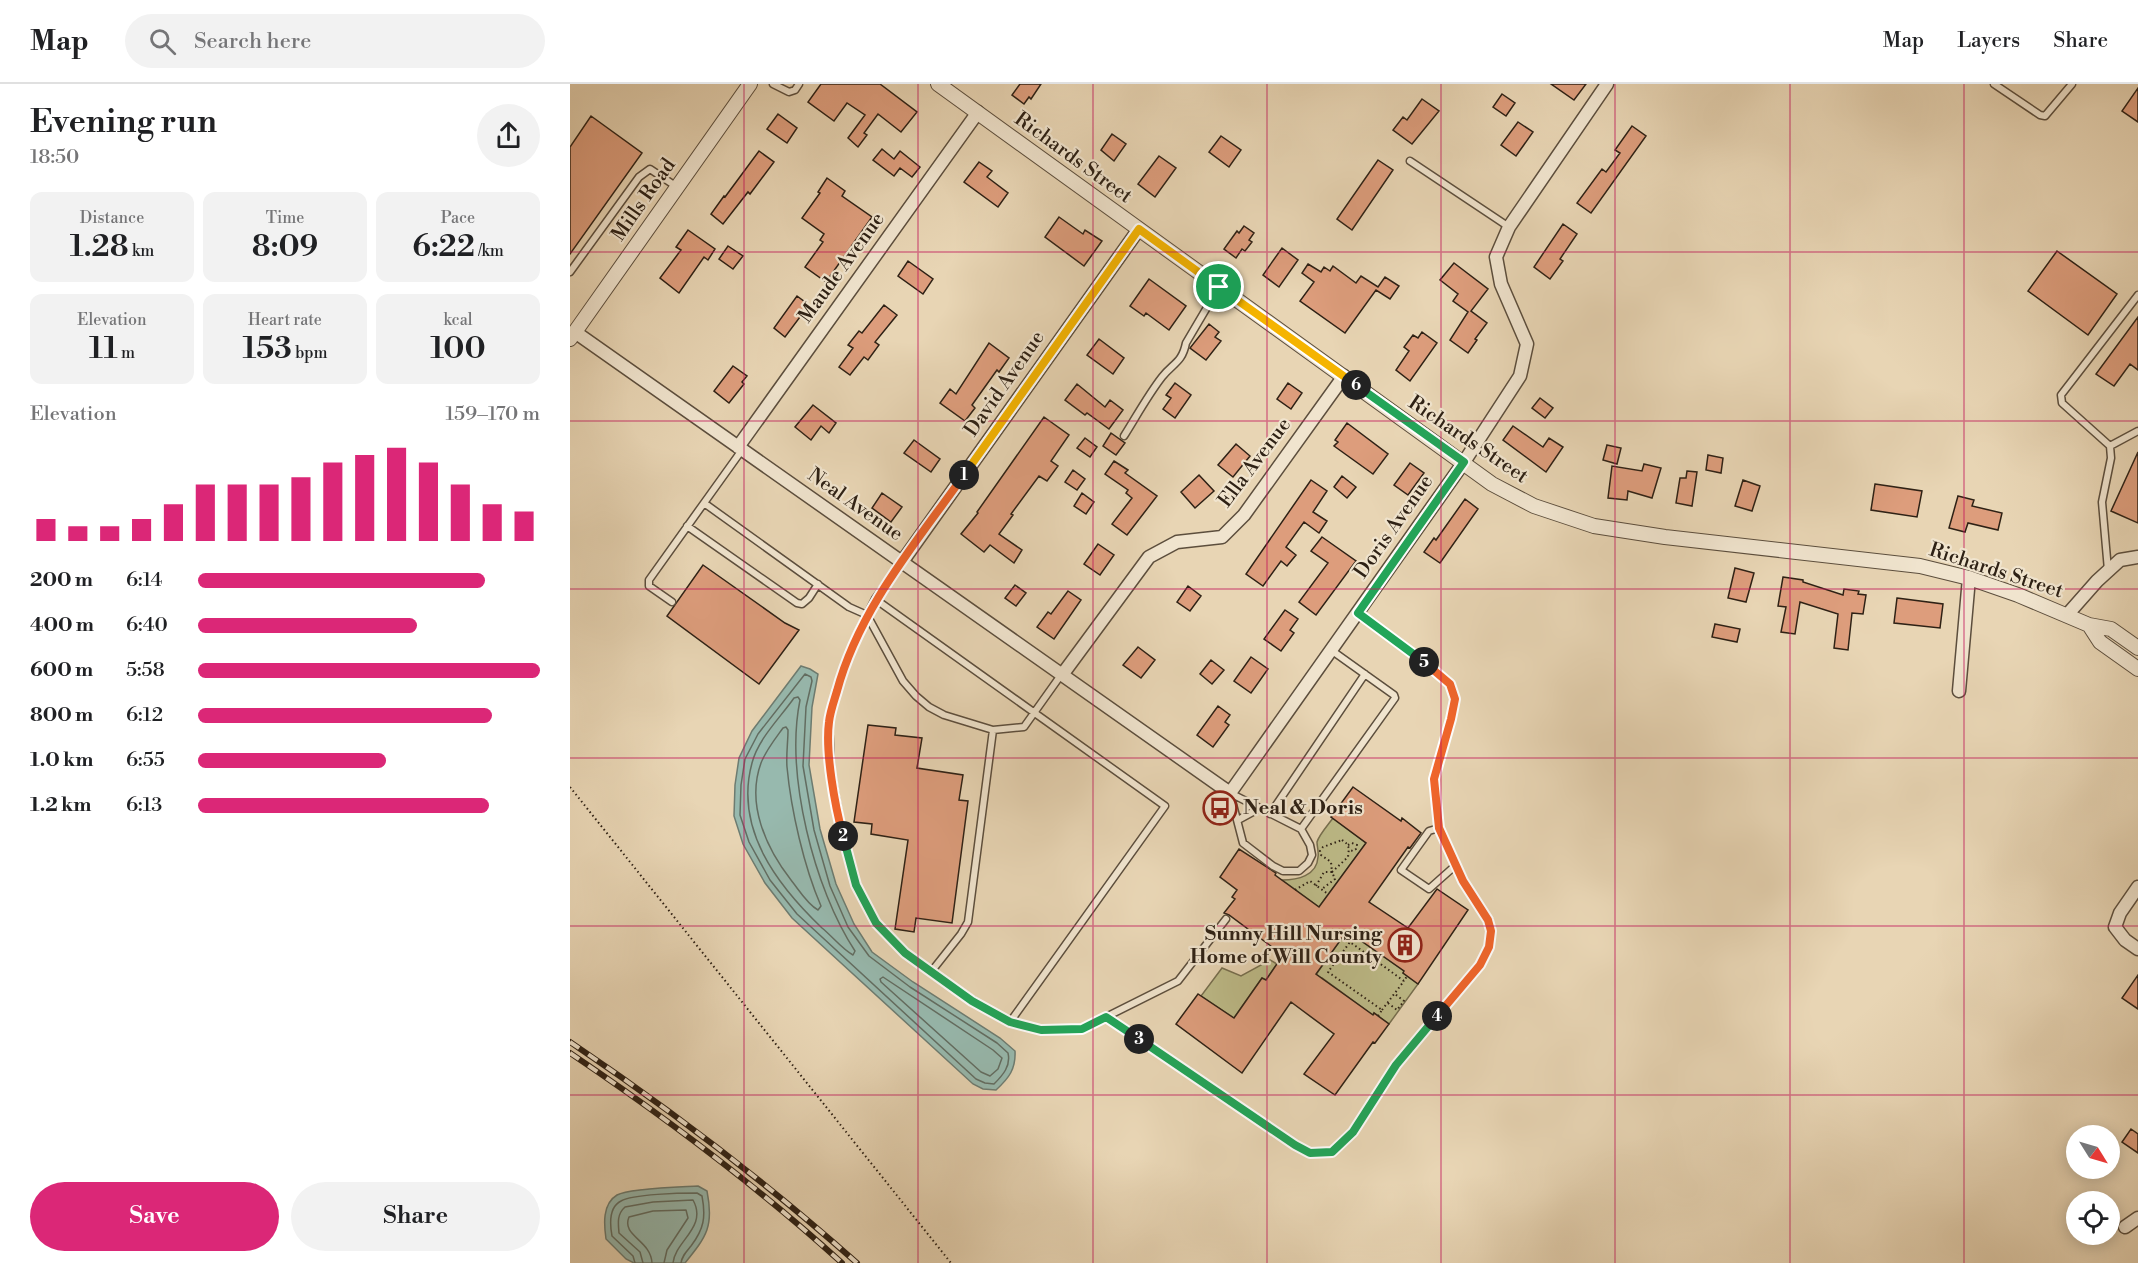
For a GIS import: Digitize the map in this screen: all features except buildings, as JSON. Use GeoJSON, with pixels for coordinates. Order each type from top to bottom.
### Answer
{"type":"FeatureCollection","features":[{"type":"Feature","properties":{"kind":"street","name":"Mills Road"},"geometry":{"type":"LineString","coordinates":[[572,333],[750,84]]}},
{"type":"Feature","properties":{"kind":"street","name":"Richards Street"},"geometry":{"type":"LineString","coordinates":[[938,84],[1492,484],[1534,506],[1594,526],[1920,566],[2018,595],[2089,625],[2110,629],[2138,648]]}},
{"type":"Feature","properties":{"kind":"street","name":"Doris Avenue"},"geometry":{"type":"LineString","coordinates":[[1230,793],[1464,462],[1520,376],[1527,344],[1501,284],[1496,257],[1509,227],[1607,84]]}},
{"type":"Feature","properties":{"kind":"street","name":"Maude Avenue"},"geometry":{"type":"LineString","coordinates":[[740,448],[978,112]]}},
{"type":"Feature","properties":{"kind":"street","name":"David Avenue"},"geometry":{"type":"LineString","coordinates":[[902,562],[1139,229]]}},
{"type":"Feature","properties":{"kind":"street","name":"Neal Avenue"},"geometry":{"type":"LineString","coordinates":[[572,333],[740,448],[1230,793]]}},
{"type":"Feature","properties":{"kind":"street","name":"Ella Avenue"},"geometry":{"type":"LineString","coordinates":[[1062,675],[1149,556],[1177,542],[1222,537],[1244,515],[1344,376]]}},
{"type":"Feature","properties":{"kind":"street","name":"Richards Street"},"geometry":{"type":"LineString","coordinates":[[2067,615],[2120,560],[2138,557]]}},
{"type":"Feature","properties":{"kind":"street"},"geometry":{"type":"LineString","coordinates":[[1959,691],[1969,579]]}},
{"type":"Feature","properties":{"kind":"street","name":"Richards Street"},"geometry":{"type":"LineString","coordinates":[[2089,625],[2100,642],[2138,669]]}},
{"type":"Feature","properties":{"kind":"street"},"geometry":{"type":"LineString","coordinates":[[2138,887],[2120,913],[2115,927],[2125,940],[2138,949]]}},
{"type":"Feature","properties":{"kind":"street"},"geometry":{"type":"LineString","coordinates":[[2125,1227],[2138,1218]]}},
{"type":"Feature","properties":{"kind":"lane"},"geometry":{"type":"LineString","coordinates":[[773,84],[789,92],[795,90],[799,84]]}},
{"type":"Feature","properties":{"kind":"lane"},"geometry":{"type":"LineString","coordinates":[[1994,84],[2040,115],[2045,116],[2072,84]]}},
{"type":"Feature","properties":{"kind":"lane"},"geometry":{"type":"LineString","coordinates":[[1410,161],[1509,227]]}},
{"type":"Feature","properties":{"kind":"lane"},"geometry":{"type":"LineString","coordinates":[[570,272],[639,177],[650,170],[677,187]]}},
{"type":"Feature","properties":{"kind":"lane"},"geometry":{"type":"LineString","coordinates":[[1124,436],[1163,375],[1174,367],[1219,287]]}},
{"type":"Feature","properties":{"kind":"lane"},"geometry":{"type":"LineString","coordinates":[[2108,571],[2102,502],[2111,458],[2110,446],[2062,402],[2061,395],[2138,295]]}},
{"type":"Feature","properties":{"kind":"lane"},"geometry":{"type":"LineString","coordinates":[[2110,446],[2138,431]]}},
{"type":"Feature","properties":{"kind":"lane"},"geometry":{"type":"LineString","coordinates":[[672,602],[649,586],[649,580],[740,448]]}},
{"type":"Feature","properties":{"kind":"lane"},"geometry":{"type":"LineString","coordinates":[[704,502],[849,607],[867,615],[903,681],[928,706],[944,715],[993,730],[1024,727],[1062,675]]}},
{"type":"Feature","properties":{"kind":"lane"},"geometry":{"type":"LineString","coordinates":[[687,526],[797,603],[802,604],[809,598],[818,584]]}},
{"type":"Feature","properties":{"kind":"lane"},"geometry":{"type":"LineString","coordinates":[[902,562],[875,599],[867,615],[842,672],[829,722],[832,782],[841,828],[856,885],[876,923],[905,953],[972,1001],[1010,1022],[1041,1030],[1082,1029],[1178,981],[1226,919]]}},
{"type":"Feature","properties":{"kind":"lane"},"geometry":{"type":"LineString","coordinates":[[875,599],[1165,806],[1010,1022]]}},
{"type":"Feature","properties":{"kind":"lane"},"geometry":{"type":"LineString","coordinates":[[1106,1017],[1295,1145],[1310,1153],[1332,1152],[1353,1132],[1396,1065],[1480,965],[1489,947],[1491,931],[1488,920],[1463,881],[1439,828],[1434,779],[1455,699],[1450,684],[1402,644],[1358,613]]}},
{"type":"Feature","properties":{"kind":"lane"},"geometry":{"type":"LineString","coordinates":[[1301,829],[1395,698],[1331,650]]}},
{"type":"Feature","properties":{"kind":"lane"},"geometry":{"type":"LineString","coordinates":[[1270,814],[1365,674]]}},
{"type":"Feature","properties":{"kind":"lane"},"geometry":{"type":"LineString","coordinates":[[931,972],[968,922],[993,730]]}},
{"type":"Feature","properties":{"kind":"lane"},"geometry":{"type":"LineString","coordinates":[[1230,793],[1301,829],[1310,845],[1312,855],[1308,863],[1299,871],[1291,873],[1273,866],[1243,843],[1230,793]]}},
{"type":"Feature","properties":{"kind":"lane"},"geometry":{"type":"LineString","coordinates":[[1238,820],[1260,808]]}},
{"type":"Feature","properties":{"kind":"lane"},"geometry":{"type":"LineString","coordinates":[[1439,828],[1430,831],[1401,870],[1429,889],[1456,865]]}},
{"type":"Feature","properties":{"kind":"path"},"geometry":{"type":"LineString","coordinates":[[570,787],[951,1263]]}},
{"type":"Feature","properties":{"kind":"path"},"geometry":{"type":"LineString","coordinates":[[1332,872],[1342,864],[1349,850],[1348,845],[1342,840],[1323,847],[1320,851],[1321,855],[1336,867]]}},
{"type":"Feature","properties":{"kind":"path"},"geometry":{"type":"LineString","coordinates":[[1348,845],[1352,843],[1357,845],[1353,851],[1349,850]]}},
{"type":"Feature","properties":{"kind":"path"},"geometry":{"type":"LineString","coordinates":[[1322,889],[1335,879],[1331,862]]}},
{"type":"Feature","properties":{"kind":"path"},"geometry":{"type":"LineString","coordinates":[[1316,885],[1324,872],[1332,872]]}},
{"type":"Feature","properties":{"kind":"path"},"geometry":{"type":"LineString","coordinates":[[1295,890],[1310,881],[1328,894]]}},
{"type":"Feature","properties":{"kind":"path"},"geometry":{"type":"LineString","coordinates":[[1382,1010],[1328,972],[1350,942],[1404,981]]}},
{"type":"Feature","properties":{"kind":"path"},"geometry":{"type":"LineString","coordinates":[[1378,1016],[1407,976]]}},
{"type":"Feature","properties":{"kind":"path"},"geometry":{"type":"LineString","coordinates":[[1388,1003],[1398,1011],[1404,1000],[1395,994]]}},
{"type":"Feature","properties":{"kind":"shaded area"},"geometry":{"type":"Polygon","coordinates":[[[1333,818],[1366,843],[1319,907],[1282,880],[1300,878],[1314,869],[1318,855],[1317,842],[1333,818]]]}},
{"type":"Feature","properties":{"kind":"shaded area"},"geometry":{"type":"Polygon","coordinates":[[[1348,929],[1418,984],[1389,1024],[1322,978],[1315,976],[1348,929]]]}},
{"type":"Feature","properties":{"kind":"shaded area"},"geometry":{"type":"Polygon","coordinates":[[[1270,960],[1277,964],[1266,980],[1262,978],[1234,1018],[1201,996],[1222,968],[1241,976],[1270,960]]]}},
{"type":"Feature","properties":{"kind":"water"},"geometry":{"type":"Polygon","coordinates":[[[801,666],[818,674],[812,707],[809,765],[820,829],[836,884],[854,924],[872,952],[913,982],[1000,1038],[1015,1051],[1011,1073],[996,1090],[983,1089],[973,1084],[792,918],[765,883],[743,844],[734,816],[739,758],[752,731],[801,666]]]}},
{"type":"Feature","properties":{"kind":"water"},"geometry":{"type":"Polygon","coordinates":[[[698,1186],[707,1191],[709,1222],[699,1245],[685,1263],[634,1263],[626,1259],[606,1239],[606,1209],[617,1195],[644,1189],[698,1186]]]}},
{"type":"Feature","properties":{"kind":"railway"},"geometry":{"type":"LineString","coordinates":[[570,1042],[717,1148],[857,1263]]}},
{"type":"Feature","properties":{"kind":"railway"},"geometry":{"type":"LineString","coordinates":[[570,1053],[710,1153],[842,1263]]}},
{"type":"Feature","properties":{"kind":"place","name":"Neal & Doris"},"geometry":{"type":"Point","coordinates":[1220,808]}},
{"type":"Feature","properties":{"kind":"place","name":"Sunny Hill Nursing Home of Will County"},"geometry":{"type":"Point","coordinates":[1405,945]}},
{"type":"Feature","properties":{"kind":"route"},"geometry":{"type":"LineString","coordinates":[[1139,229],[1219,287],[1464,462],[1358,613],[1450,684],[1455,699],[1434,779],[1439,828],[1463,881],[1488,920],[1491,931],[1489,947],[1480,965],[1396,1065],[1353,1132],[1332,1152],[1310,1153],[1295,1145],[1106,1017],[1082,1029],[1041,1030],[1010,1022],[972,1001],[905,953],[876,923],[856,885],[841,828],[831,771],[829,722],[842,672],[875,599],[1139,229]]}}]}
